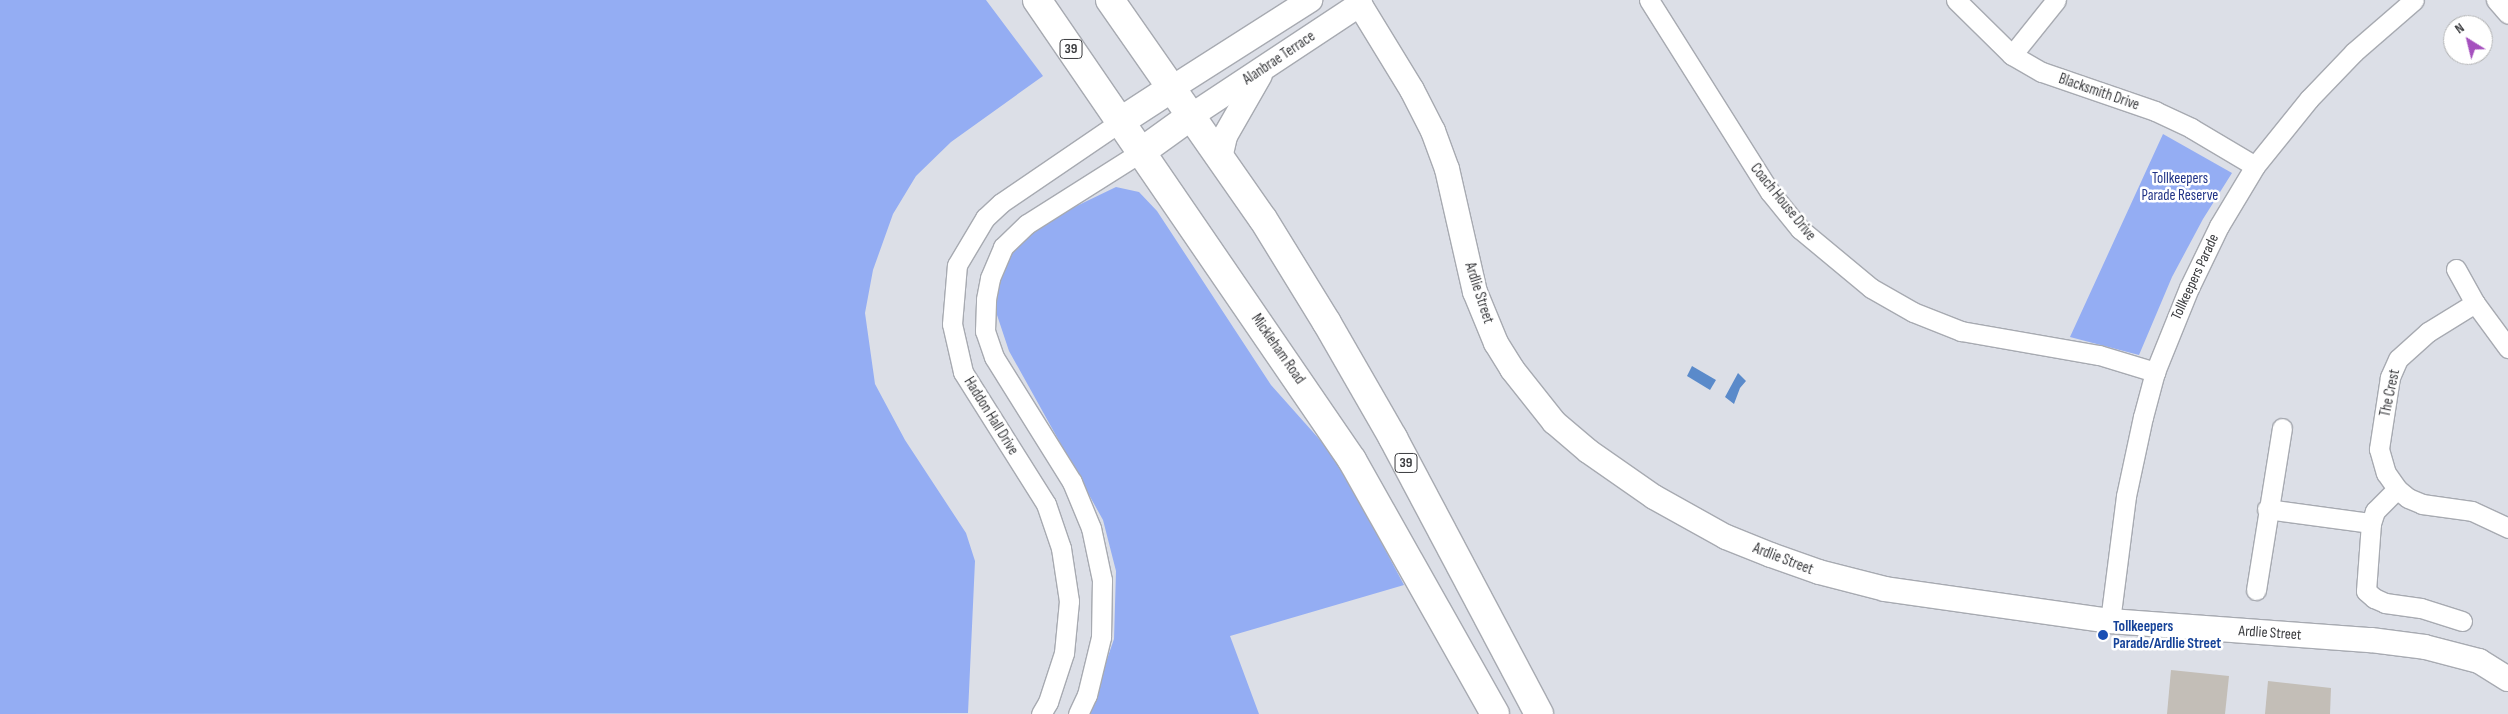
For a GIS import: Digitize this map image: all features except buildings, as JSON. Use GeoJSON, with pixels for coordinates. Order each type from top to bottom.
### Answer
{"type":"FeatureCollection","features":[{"type":"Feature","properties":{"kind":"main road","name":"Mickleham Road"},"geometry":{"type":"LineString","coordinates":[[1037,0],[1352,460],[1495,714]]}},
{"type":"Feature","properties":{"kind":"main road","name":"39"},"geometry":{"type":"LineString","coordinates":[[1110,0],[1262,219],[1332,332],[1393,438],[1539,714]]}},
{"type":"Feature","properties":{"kind":"main road"},"geometry":{"type":"LineString","coordinates":[[1120,121],[1172,88]]}},
{"type":"Feature","properties":{"kind":"main road"},"geometry":{"type":"LineString","coordinates":[[1142,152],[1191,116]]}},
{"type":"Feature","properties":{"kind":"street","name":"Alanbrae Terrace"},"geometry":{"type":"LineString","coordinates":[[1172,88],[1310,0]]}},
{"type":"Feature","properties":{"kind":"street","name":"Coach House Drive"},"geometry":{"type":"LineString","coordinates":[[1649,0],[1770,192],[1800,229],[1871,288],[1913,312],[1961,331],[2099,355],[2155,372]]}},
{"type":"Feature","properties":{"kind":"street","name":"Blacksmith Drive"},"geometry":{"type":"LineString","coordinates":[[1956,0],[2012,55],[2071,85],[2155,111],[2191,128],[2255,166]]}},
{"type":"Feature","properties":{"kind":"street"},"geometry":{"type":"LineString","coordinates":[[2012,55],[2056,0]]}},
{"type":"Feature","properties":{"kind":"street","name":"Tollkeepers Parade"},"geometry":{"type":"LineString","coordinates":[[2110,621],[2126,496],[2155,372],[2189,288],[2219,226],[2255,166],[2316,92],[2361,45],[2414,0]]}},
{"type":"Feature","properties":{"kind":"street"},"geometry":{"type":"LineString","coordinates":[[2496,0],[2508,14]]}},
{"type":"Feature","properties":{"kind":"street","name":"Alanbrae Terrace"},"geometry":{"type":"LineString","coordinates":[[1191,116],[1266,68],[1361,1]]}},
{"type":"Feature","properties":{"kind":"street","name":"Ardlie Street"},"geometry":{"type":"LineString","coordinates":[[1361,1],[1433,131],[1447,169],[1475,292],[1496,343],[1531,396],[1554,422],[1588,451],[1654,497],[1696,521],[1762,552],[1819,572],[1885,589],[2110,621],[2371,640],[2425,647],[2479,661],[2508,678]]}},
{"type":"Feature","properties":{"kind":"street"},"geometry":{"type":"LineString","coordinates":[[1220,158],[1225,136],[1248,92],[1266,68]]}},
{"type":"Feature","properties":{"kind":"street","name":"Haddon Hall Drive"},"geometry":{"type":"LineString","coordinates":[[1040,714],[1048,702],[1064,653],[1069,600],[1061,548],[1046,504],[963,372],[952,324],[957,265],[985,218],[1001,204],[1120,121]]}},
{"type":"Feature","properties":{"kind":"street"},"geometry":{"type":"LineString","coordinates":[[1078,714],[1087,695],[1101,637],[1102,580],[1091,528],[1072,482],[994,357],[985,331],[986,299],[990,278],[1003,247],[1026,224],[1142,152]]}},
{"type":"Feature","properties":{"kind":"street"},"geometry":{"type":"LineString","coordinates":[[2456,269],[2475,303],[2508,348]]}},
{"type":"Feature","properties":{"kind":"street","name":"The Crest"},"geometry":{"type":"LineString","coordinates":[[2475,303],[2410,345],[2398,359],[2390,377],[2380,450],[2386,473],[2397,489],[2422,504],[2472,512],[2508,528]]}},
{"type":"Feature","properties":{"kind":"street"},"geometry":{"type":"LineString","coordinates":[[2256,590],[2267,509],[2282,428]]}},
{"type":"Feature","properties":{"kind":"street"},"geometry":{"type":"LineString","coordinates":[[2397,489],[2375,511],[2371,523],[2366,586],[2369,595],[2385,602],[2421,608],[2462,621]]}},
{"type":"Feature","properties":{"kind":"street"},"geometry":{"type":"LineString","coordinates":[[2267,509],[2371,523]]}},
{"type":"Feature","properties":{"kind":"green space"},"geometry":{"type":"Polygon","coordinates":[[[0,0],[986,0],[1043,76],[951,142],[916,176],[893,214],[873,270],[865,313],[875,384],[905,440],[966,533],[975,561],[968,713],[0,714],[0,0]]]}},
{"type":"Feature","properties":{"kind":"green space","name":"Tollkeepers Parade Reserve"},"geometry":{"type":"Polygon","coordinates":[[[2163,134],[2232,173],[2203,219],[2172,277],[2139,355],[2070,337],[2163,134]]]}},
{"type":"Feature","properties":{"kind":"green space"},"geometry":{"type":"Polygon","coordinates":[[[1116,187],[1139,192],[1157,211],[1271,385],[1337,459],[1404,585],[1230,636],[1259,714],[1088,714],[1114,639],[1116,571],[1103,520],[1009,351],[996,312],[999,279],[1013,248],[1033,227],[1116,187]]]}},
{"type":"Feature","properties":{"kind":"shaded area"},"geometry":{"type":"Polygon","coordinates":[[[1692,366],[1716,380],[1710,390],[1687,376],[1692,366]]]}},
{"type":"Feature","properties":{"kind":"shaded area"},"geometry":{"type":"Polygon","coordinates":[[[1738,373],[1746,381],[1740,388],[1734,404],[1725,397],[1738,373]]]}},
{"type":"Feature","properties":{"kind":"place","name":"Tollkeepers Parade/Ardlie Street"},"geometry":{"type":"Point","coordinates":[2103,635]}}]}
